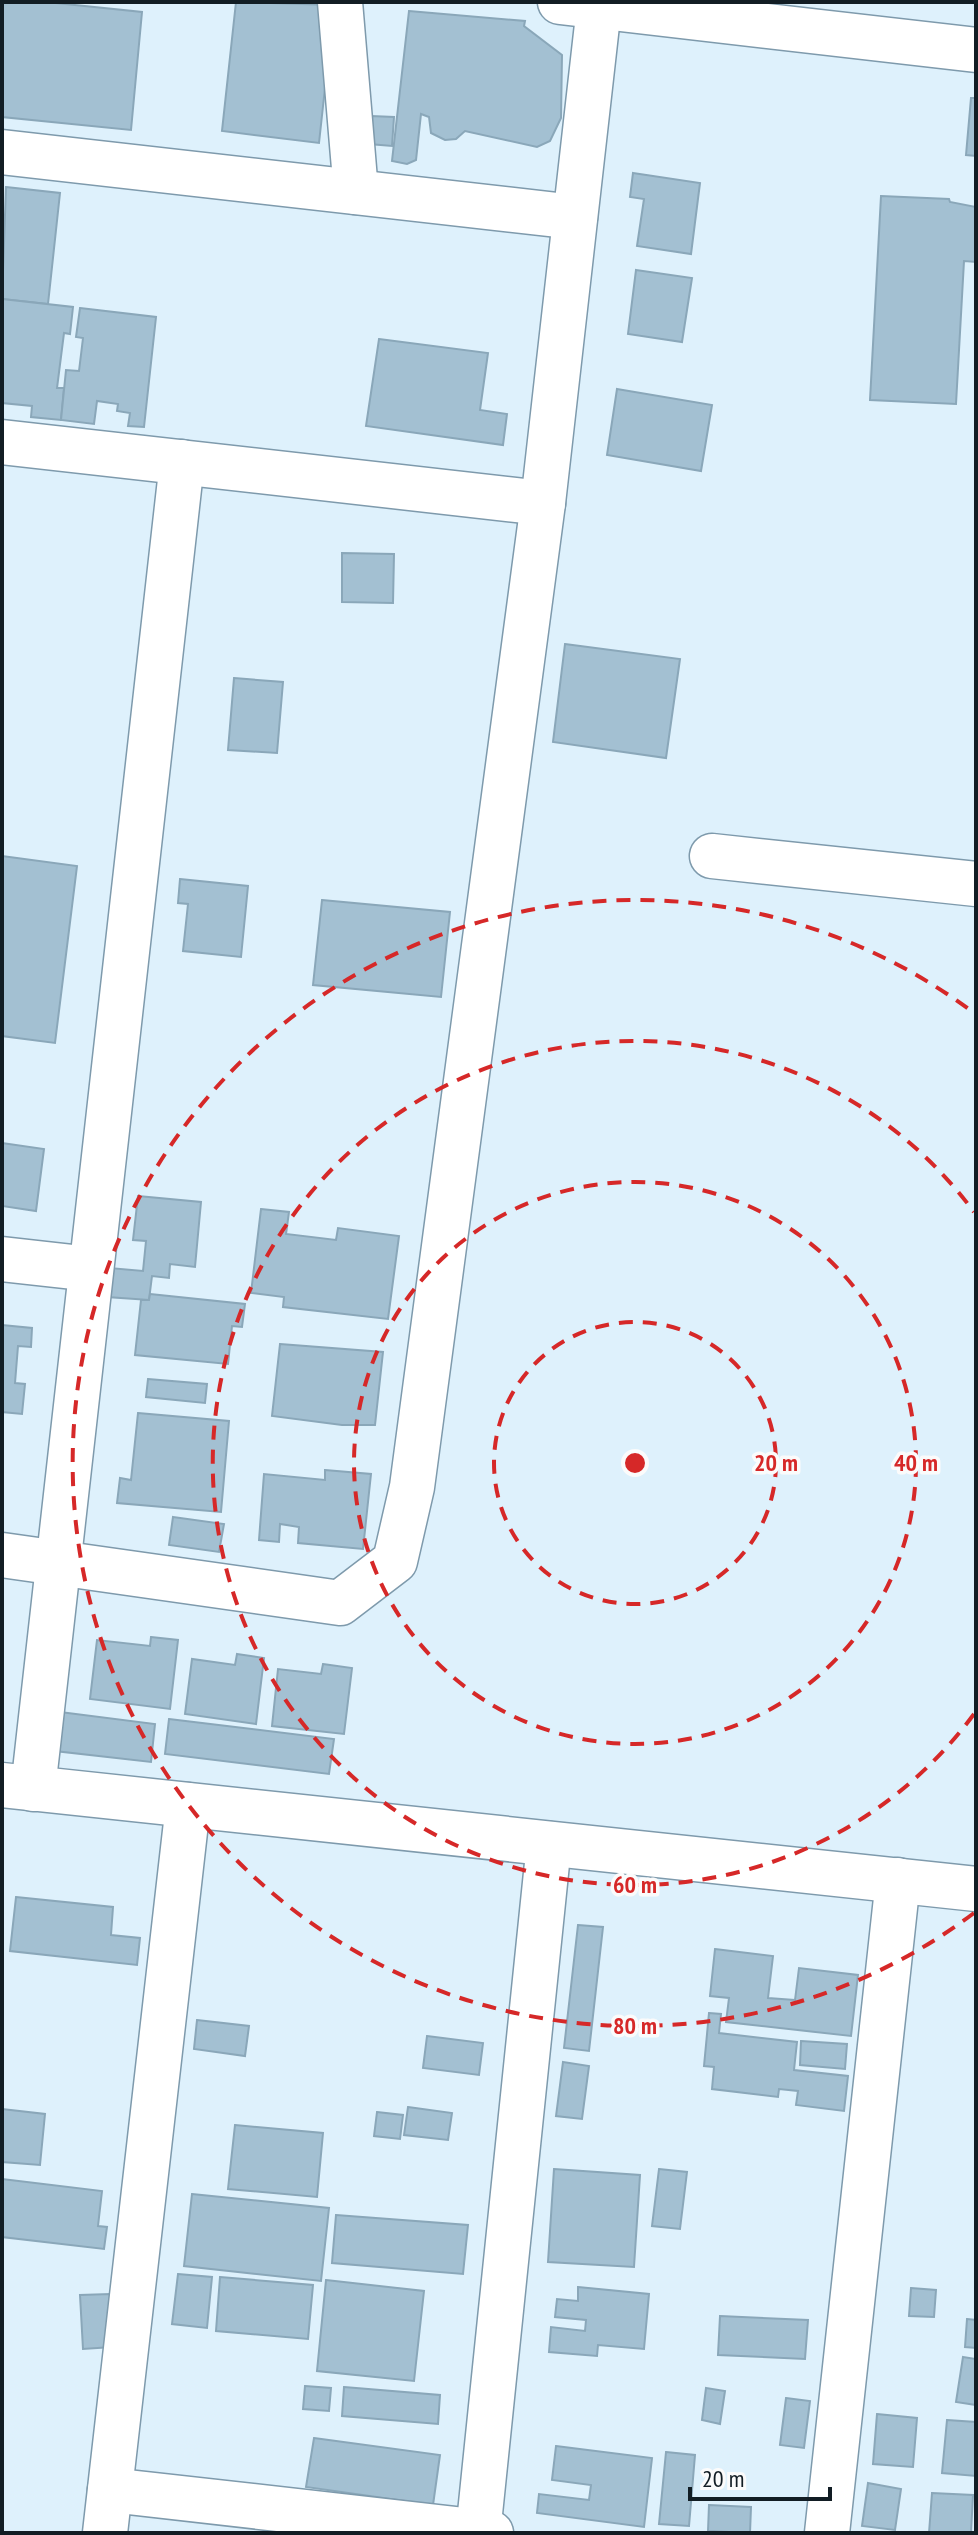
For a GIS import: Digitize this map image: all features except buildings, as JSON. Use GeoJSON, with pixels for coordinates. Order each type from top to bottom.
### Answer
{"type":"FeatureCollection","features":[{"type":"Feature","properties":{"kind":"street"},"geometry":{"type":"LineString","coordinates":[[340,2],[356,192]]}},
{"type":"Feature","properties":{"kind":"street"},"geometry":{"type":"LineString","coordinates":[[2,1555],[340,1603],[395,1561],[414,1472],[543,503],[575,217],[579,4],[876,20],[976,50]]}},
{"type":"Feature","properties":{"kind":"street"},"geometry":{"type":"LineString","coordinates":[[2,152],[575,217]]}},
{"type":"Feature","properties":{"kind":"street"},"geometry":{"type":"LineString","coordinates":[[2,442],[543,503]]}},
{"type":"Feature","properties":{"kind":"street"},"geometry":{"type":"LineString","coordinates":[[182,462],[59,1561],[18,1787],[976,1889]]}},
{"type":"Feature","properties":{"kind":"street"},"geometry":{"type":"LineString","coordinates":[[712,856],[976,884]]}},
{"type":"Feature","properties":{"kind":"street"},"geometry":{"type":"LineString","coordinates":[[2,1259],[91,1269]]}},
{"type":"Feature","properties":{"kind":"street"},"geometry":{"type":"LineString","coordinates":[[105,2533],[188,1805]]}},
{"type":"Feature","properties":{"kind":"street"},"geometry":{"type":"LineString","coordinates":[[110,2490],[483,2533],[549,1844]]}},
{"type":"Feature","properties":{"kind":"street"},"geometry":{"type":"LineString","coordinates":[[827,2533],[898,1880]]}}]}
